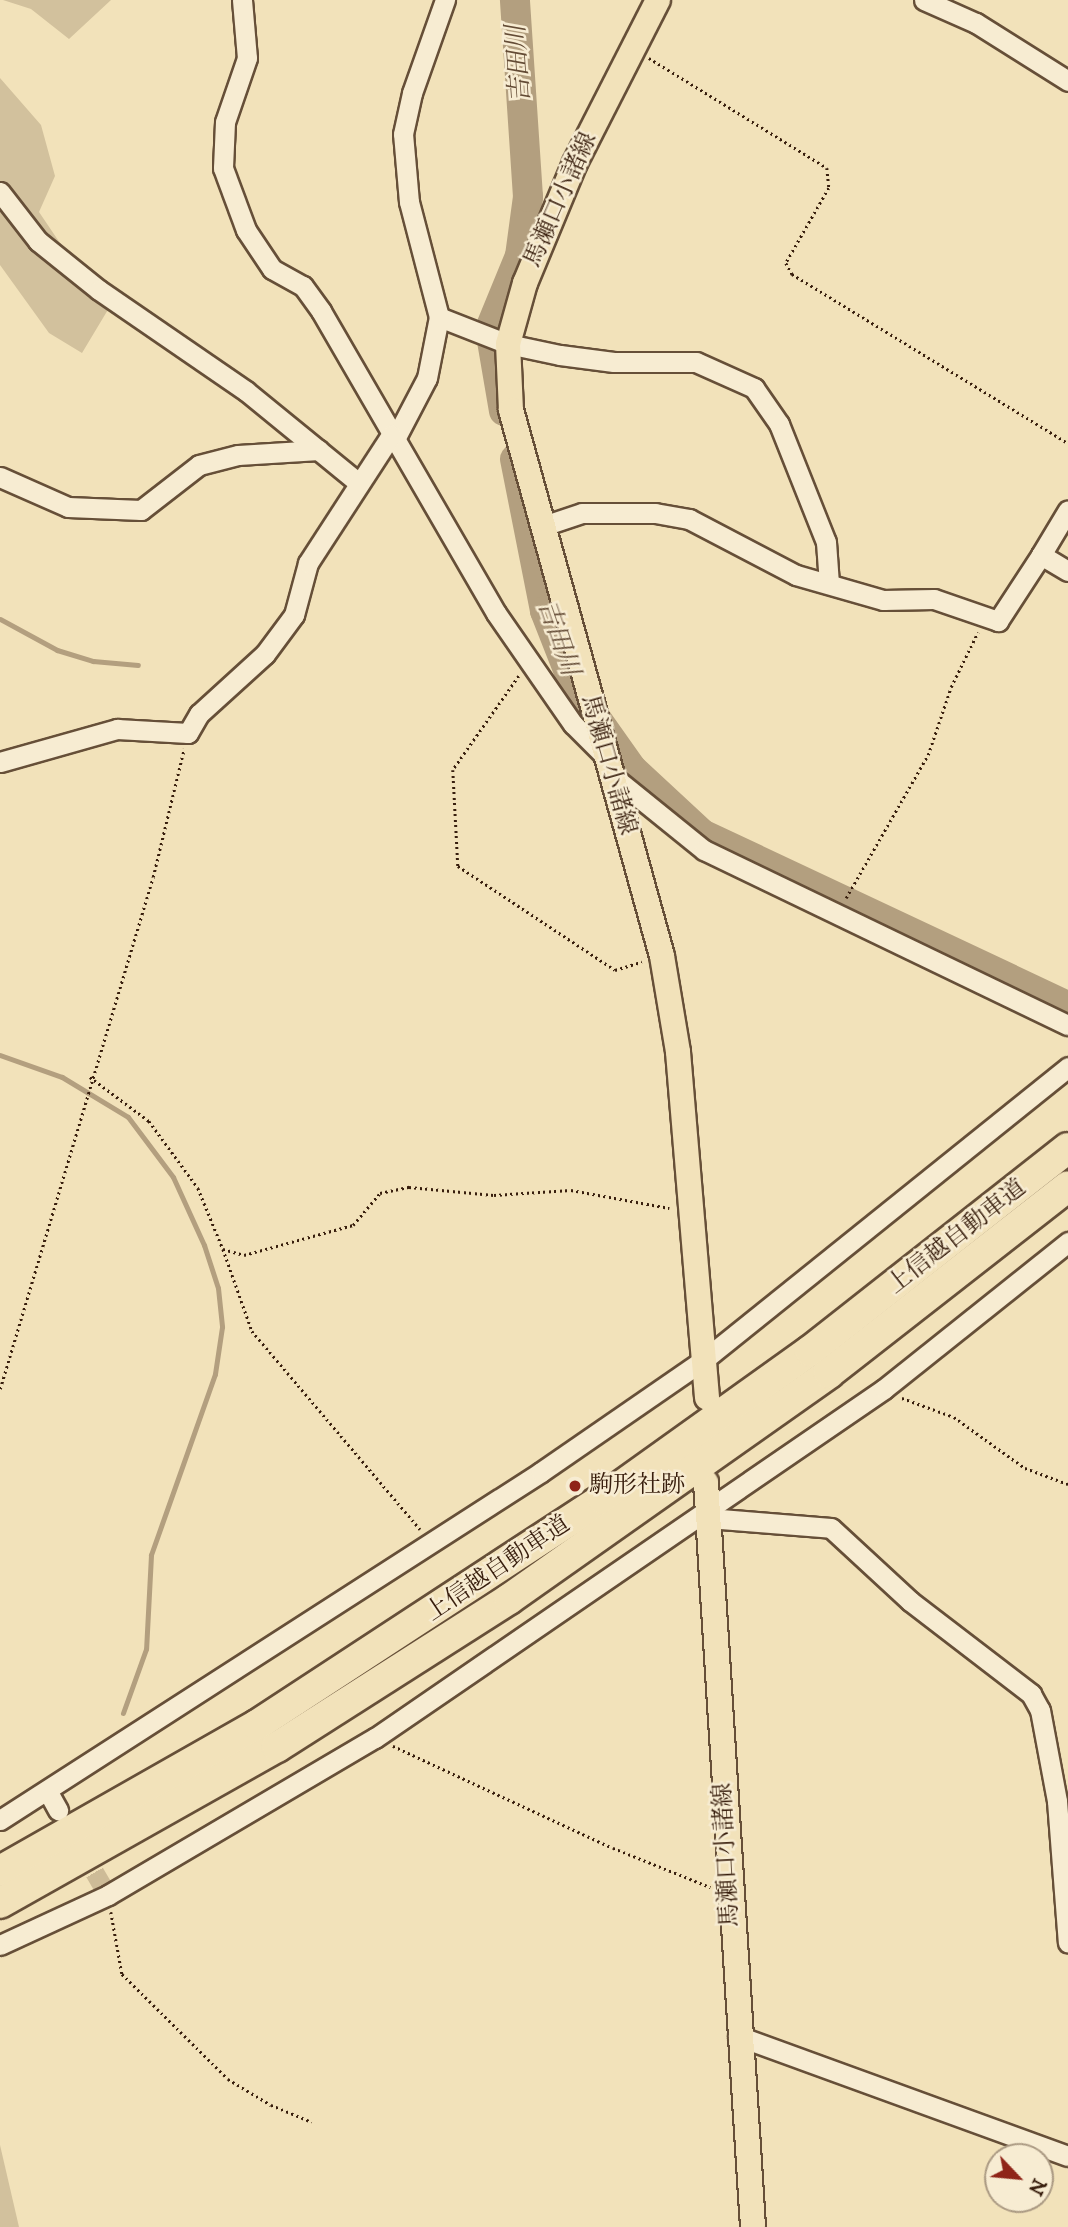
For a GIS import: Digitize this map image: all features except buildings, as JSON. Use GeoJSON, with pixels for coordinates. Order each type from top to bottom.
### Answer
{"type":"FeatureCollection","features":[{"type":"Feature","properties":{"kind":"highway","name":"上信越自動車道"},"geometry":{"type":"LineString","coordinates":[[0,1871],[257,1725],[592,1506],[810,1351],[1068,1149]]}},
{"type":"Feature","properties":{"kind":"highway","name":"上信越自動車道"},"geometry":{"type":"LineString","coordinates":[[0,1903],[277,1747],[509,1600],[808,1388],[1068,1186]]}},
{"type":"Feature","properties":{"kind":"main road","name":"馬瀬口小諸線"},"geometry":{"type":"LineString","coordinates":[[658,0],[575,163],[525,283],[508,344],[511,411],[662,956],[678,1052],[705,1359],[706,1398]]}},
{"type":"Feature","properties":{"kind":"main road","name":"馬瀬口小諸線"},"geometry":{"type":"LineString","coordinates":[[706,1482],[738,2036],[754,2227]]}},
{"type":"Feature","properties":{"kind":"street"},"geometry":{"type":"LineString","coordinates":[[242,0],[247,58],[225,122],[223,168],[246,230],[272,269],[303,286],[321,311],[393,438],[528,661],[573,724],[607,764],[704,850],[1068,1025]]}},
{"type":"Feature","properties":{"kind":"street"},"geometry":{"type":"LineString","coordinates":[[0,762],[117,729],[188,733],[199,714],[265,654],[294,615],[309,563],[359,483],[393,438],[427,378],[439,317],[409,202],[403,134],[412,93],[445,0]]}},
{"type":"Feature","properties":{"kind":"street"},"geometry":{"type":"LineString","coordinates":[[924,0],[976,23],[1068,81]]}},
{"type":"Feature","properties":{"kind":"street"},"geometry":{"type":"LineString","coordinates":[[0,192],[38,241],[68,266],[246,391],[359,483]]}},
{"type":"Feature","properties":{"kind":"street"},"geometry":{"type":"LineString","coordinates":[[439,317],[508,344],[614,362],[696,362],[754,388],[779,425],[826,542],[830,584]]}},
{"type":"Feature","properties":{"kind":"street"},"geometry":{"type":"LineString","coordinates":[[0,477],[68,507],[141,510],[199,466],[238,455],[319,450]]}},
{"type":"Feature","properties":{"kind":"street"},"geometry":{"type":"LineString","coordinates":[[543,526],[582,513],[655,513],[689,519],[796,575],[883,600],[934,599],[998,621],[1068,510]]}},
{"type":"Feature","properties":{"kind":"street"},"geometry":{"type":"LineString","coordinates":[[1041,555],[1068,571]]}},
{"type":"Feature","properties":{"kind":"street"},"geometry":{"type":"LineString","coordinates":[[0,1820],[48,1792],[431,1543],[705,1359],[1068,1067]]}},
{"type":"Feature","properties":{"kind":"street"},"geometry":{"type":"LineString","coordinates":[[0,1945],[108,1895],[375,1738],[708,1513],[884,1389],[1068,1242]]}},
{"type":"Feature","properties":{"kind":"street"},"geometry":{"type":"LineString","coordinates":[[708,1513],[831,1528],[920,1610],[1031,1694],[1040,1710],[1057,1801],[1068,1943]]}},
{"type":"Feature","properties":{"kind":"street"},"geometry":{"type":"LineString","coordinates":[[48,1792],[58,1810]]}},
{"type":"Feature","properties":{"kind":"street"},"geometry":{"type":"LineString","coordinates":[[738,2036],[1068,2156]]}},
{"type":"Feature","properties":{"kind":"path"},"geometry":{"type":"LineString","coordinates":[[634,48],[827,168],[829,188],[786,263],[792,274],[1068,443]]}},
{"type":"Feature","properties":{"kind":"path"},"geometry":{"type":"LineString","coordinates":[[836,914],[928,755],[951,687],[985,617]]}},
{"type":"Feature","properties":{"kind":"path"},"geometry":{"type":"LineString","coordinates":[[528,661],[453,770],[458,866],[615,970],[662,956]]}},
{"type":"Feature","properties":{"kind":"path"},"geometry":{"type":"LineString","coordinates":[[0,1389],[90,1077],[153,877],[188,733]]}},
{"type":"Feature","properties":{"kind":"path"},"geometry":{"type":"LineString","coordinates":[[90,1077],[149,1121],[198,1188],[252,1331],[431,1543]]}},
{"type":"Feature","properties":{"kind":"path"},"geometry":{"type":"LineString","coordinates":[[223,1249],[244,1255],[353,1225],[380,1193],[409,1187],[495,1195],[571,1190],[693,1213]]}},
{"type":"Feature","properties":{"kind":"path"},"geometry":{"type":"LineString","coordinates":[[884,1389],[954,1417],[1025,1468],[1068,1484]]}},
{"type":"Feature","properties":{"kind":"path"},"geometry":{"type":"LineString","coordinates":[[375,1738],[613,1848],[730,1894]]}},
{"type":"Feature","properties":{"kind":"path"},"geometry":{"type":"LineString","coordinates":[[108,1895],[122,1974],[228,2078],[271,2105],[312,2122]]}},
{"type":"Feature","properties":{"kind":"shaded area"},"geometry":{"type":"Polygon","coordinates":[[[3,0],[111,0],[69,39],[31,9],[3,0]]]}},
{"type":"Feature","properties":{"kind":"shaded area"},"geometry":{"type":"Polygon","coordinates":[[[0,78],[41,125],[55,176],[39,212],[62,246],[118,293],[82,353],[49,333],[0,265],[0,78]]]}},
{"type":"Feature","properties":{"kind":"shaded area"},"geometry":{"type":"Polygon","coordinates":[[[0,2145],[19,2227],[0,2227],[0,2145]]]}},
{"type":"Feature","properties":{"kind":"waterway","name":"吉田川"},"geometry":{"type":"LineString","coordinates":[[504,411],[490,329],[520,256],[528,197],[515,0]]}},
{"type":"Feature","properties":{"kind":"waterway","name":"吉田川"},"geometry":{"type":"LineString","coordinates":[[515,459],[545,611],[576,690],[632,769],[702,834],[1068,1006]]}},
{"type":"Feature","properties":{"kind":"waterway"},"geometry":{"type":"LineString","coordinates":[[0,619],[57,650],[93,661],[138,665]]}},
{"type":"Feature","properties":{"kind":"waterway"},"geometry":{"type":"LineString","coordinates":[[0,1055],[62,1077],[128,1117],[173,1177],[204,1245],[218,1288],[222,1327],[215,1374],[151,1555],[146,1649],[123,1713]]}},
{"type":"Feature","properties":{"kind":"tunnel"},"geometry":{"type":"LineString","coordinates":[[80,1847],[108,1895]]}},
{"type":"Feature","properties":{"kind":"place","name":"駒形社跡"},"geometry":{"type":"Point","coordinates":[575,1486]}}]}
